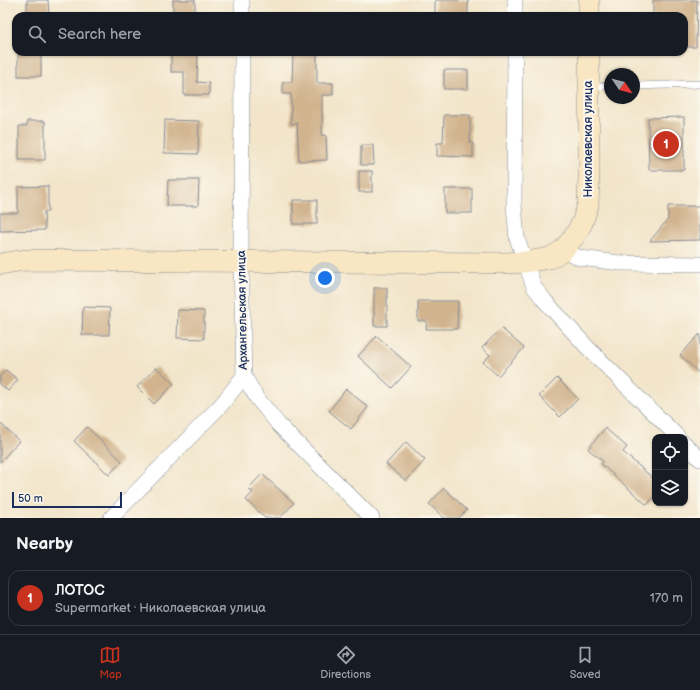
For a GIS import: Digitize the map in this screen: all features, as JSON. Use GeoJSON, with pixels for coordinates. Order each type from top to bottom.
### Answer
{"type":"FeatureCollection","features":[{"type":"Feature","properties":{"kind":"main road"},"geometry":{"type":"LineString","coordinates":[[589,0],[589,12]]}},
{"type":"Feature","properties":{"kind":"main road","name":"Николаевская улица"},"geometry":{"type":"LineString","coordinates":[[0,264],[25,260],[505,263],[525,262],[550,258],[563,250],[574,238],[582,224],[588,205],[589,56]]}},
{"type":"Feature","properties":{"kind":"street"},"geometry":{"type":"LineString","coordinates":[[242,0],[242,12]]}},
{"type":"Feature","properties":{"kind":"street"},"geometry":{"type":"LineString","coordinates":[[515,0],[515,12]]}},
{"type":"Feature","properties":{"kind":"street","name":"Архангельская улица"},"geometry":{"type":"LineString","coordinates":[[242,56],[241,261],[244,376],[257,398],[279,425],[372,518]]}},
{"type":"Feature","properties":{"kind":"street"},"geometry":{"type":"LineString","coordinates":[[515,56],[514,204],[517,238],[534,287],[587,347],[675,434]]}},
{"type":"Feature","properties":{"kind":"street"},"geometry":{"type":"LineString","coordinates":[[563,250],[580,258],[620,263],[700,264]]}},
{"type":"Feature","properties":{"kind":"street"},"geometry":{"type":"LineString","coordinates":[[111,518],[221,405],[244,376]]}},
{"type":"Feature","properties":{"kind":"street"},"geometry":{"type":"LineString","coordinates":[[688,447],[700,459]]}},
{"type":"Feature","properties":{"kind":"lane"},"geometry":{"type":"LineString","coordinates":[[640,86],[700,84]]}},
{"type":"Feature","properties":{"kind":"lane"},"geometry":{"type":"LineString","coordinates":[[589,86],[604,86]]}},
{"type":"Feature","properties":{"kind":"building"},"geometry":{"type":"Polygon","coordinates":[[[27,0],[48,0],[49,12],[27,12],[27,0]]]}},
{"type":"Feature","properties":{"kind":"building"},"geometry":{"type":"Polygon","coordinates":[[[173,0],[195,0],[195,12],[173,12],[173,0]]]}},
{"type":"Feature","properties":{"kind":"building"},"geometry":{"type":"Polygon","coordinates":[[[435,0],[468,0],[468,12],[435,12],[435,0]]]}},
{"type":"Feature","properties":{"kind":"building"},"geometry":{"type":"Polygon","coordinates":[[[653,0],[697,0],[696,47],[688,47],[688,12],[653,12],[653,0]]]}},
{"type":"Feature","properties":{"kind":"building"},"geometry":{"type":"Polygon","coordinates":[[[18,56],[41,56],[41,76],[18,76],[18,56]]]}},
{"type":"Feature","properties":{"kind":"building"},"geometry":{"type":"Polygon","coordinates":[[[171,56],[198,56],[197,82],[209,83],[209,95],[184,95],[184,72],[171,72],[171,56]]]}},
{"type":"Feature","properties":{"kind":"building"},"geometry":{"type":"Polygon","coordinates":[[[293,56],[317,56],[317,83],[333,83],[333,95],[322,95],[322,136],[326,135],[327,160],[299,161],[297,123],[291,124],[291,94],[283,94],[283,82],[292,82],[293,56]]]}},
{"type":"Feature","properties":{"kind":"building"},"geometry":{"type":"Polygon","coordinates":[[[444,70],[468,70],[468,89],[444,89],[444,70]]]}},
{"type":"Feature","properties":{"kind":"building"},"geometry":{"type":"Polygon","coordinates":[[[444,115],[470,115],[470,143],[473,143],[473,157],[437,156],[437,143],[443,143],[444,115]]]}},
{"type":"Feature","properties":{"kind":"building"},"geometry":{"type":"Polygon","coordinates":[[[684,117],[684,170],[649,170],[648,118],[684,117]]]}},
{"type":"Feature","properties":{"kind":"building"},"geometry":{"type":"Polygon","coordinates":[[[165,120],[199,121],[198,154],[164,153],[165,120]]]}},
{"type":"Feature","properties":{"kind":"building"},"geometry":{"type":"Polygon","coordinates":[[[27,121],[45,121],[45,160],[19,160],[19,126],[27,126],[27,121]]]}},
{"type":"Feature","properties":{"kind":"building"},"geometry":{"type":"Polygon","coordinates":[[[361,145],[373,145],[374,165],[361,165],[361,145]]]}},
{"type":"Feature","properties":{"kind":"building"},"geometry":{"type":"Polygon","coordinates":[[[359,171],[372,171],[372,192],[359,192],[359,171]]]}},
{"type":"Feature","properties":{"kind":"building"},"geometry":{"type":"Polygon","coordinates":[[[168,180],[199,180],[198,206],[167,206],[168,180]]]}},
{"type":"Feature","properties":{"kind":"building"},"geometry":{"type":"Polygon","coordinates":[[[48,186],[48,212],[44,212],[45,230],[0,231],[0,213],[18,213],[18,187],[48,186]]]}},
{"type":"Feature","properties":{"kind":"building"},"geometry":{"type":"Polygon","coordinates":[[[445,189],[472,189],[472,213],[445,213],[445,189]]]}},
{"type":"Feature","properties":{"kind":"building"},"geometry":{"type":"Polygon","coordinates":[[[293,200],[317,200],[317,224],[293,224],[293,200]]]}},
{"type":"Feature","properties":{"kind":"building"},"geometry":{"type":"Polygon","coordinates":[[[668,206],[700,206],[700,240],[650,241],[668,219],[668,206]]]}},
{"type":"Feature","properties":{"kind":"building"},"geometry":{"type":"Polygon","coordinates":[[[374,288],[387,288],[387,326],[374,326],[374,288]]]}},
{"type":"Feature","properties":{"kind":"building"},"geometry":{"type":"Polygon","coordinates":[[[418,301],[458,301],[457,329],[426,329],[427,321],[418,321],[418,301]]]}},
{"type":"Feature","properties":{"kind":"building"},"geometry":{"type":"Polygon","coordinates":[[[83,307],[110,308],[109,335],[82,335],[83,307]]]}},
{"type":"Feature","properties":{"kind":"building"},"geometry":{"type":"Polygon","coordinates":[[[178,310],[204,311],[204,339],[177,338],[178,310]]]}},
{"type":"Feature","properties":{"kind":"building"},"geometry":{"type":"Polygon","coordinates":[[[501,328],[524,348],[498,376],[483,362],[490,355],[482,348],[501,328]]]}},
{"type":"Feature","properties":{"kind":"building"},"geometry":{"type":"Polygon","coordinates":[[[700,334],[700,374],[680,355],[700,334]]]}},
{"type":"Feature","properties":{"kind":"building"},"geometry":{"type":"Polygon","coordinates":[[[377,336],[411,367],[392,388],[358,356],[377,336]]]}},
{"type":"Feature","properties":{"kind":"building"},"geometry":{"type":"Polygon","coordinates":[[[156,367],[174,384],[154,404],[137,387],[156,367]]]}},
{"type":"Feature","properties":{"kind":"building"},"geometry":{"type":"Polygon","coordinates":[[[6,370],[18,380],[8,391],[0,384],[0,376],[6,370]]]}},
{"type":"Feature","properties":{"kind":"building"},"geometry":{"type":"Polygon","coordinates":[[[557,378],[578,399],[560,417],[539,396],[557,378]]]}},
{"type":"Feature","properties":{"kind":"building"},"geometry":{"type":"Polygon","coordinates":[[[346,389],[368,407],[351,429],[329,411],[346,389]]]}},
{"type":"Feature","properties":{"kind":"building"},"geometry":{"type":"Polygon","coordinates":[[[0,423],[19,441],[0,462],[0,423]]]}},
{"type":"Feature","properties":{"kind":"building"},"geometry":{"type":"Polygon","coordinates":[[[87,427],[122,461],[109,475],[74,441],[87,427]]]}},
{"type":"Feature","properties":{"kind":"building"},"geometry":{"type":"Polygon","coordinates":[[[605,428],[627,447],[623,452],[652,477],[652,499],[647,505],[601,464],[603,461],[588,449],[605,428]]]}},
{"type":"Feature","properties":{"kind":"building"},"geometry":{"type":"Polygon","coordinates":[[[406,442],[425,460],[406,481],[386,464],[406,442]]]}},
{"type":"Feature","properties":{"kind":"building"},"geometry":{"type":"Polygon","coordinates":[[[262,474],[294,503],[280,518],[265,518],[246,500],[253,492],[248,489],[262,474]]]}},
{"type":"Feature","properties":{"kind":"building"},"geometry":{"type":"Polygon","coordinates":[[[444,488],[467,510],[459,518],[444,518],[429,504],[444,488]]]}},
{"type":"Feature","properties":{"kind":"place","name":"ЛОТОС"},"geometry":{"type":"Point","coordinates":[666,144]}}]}
